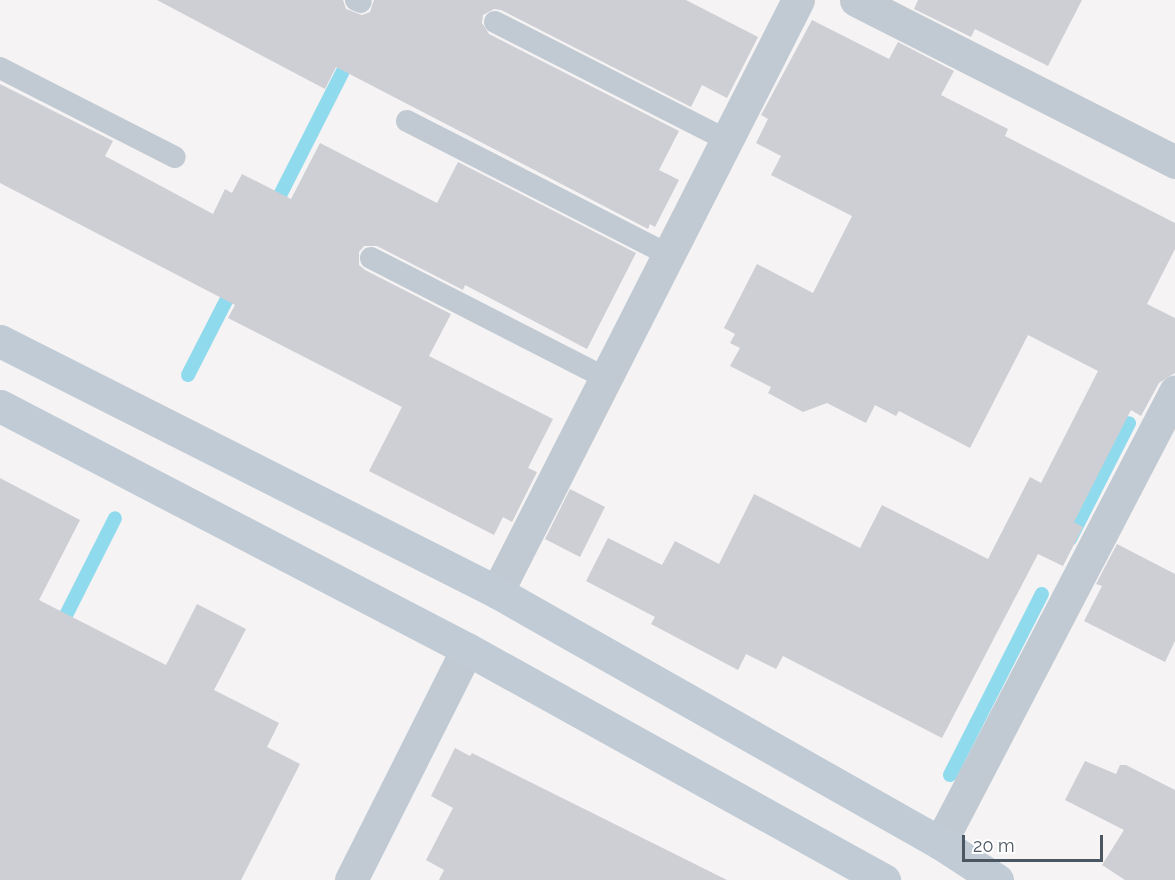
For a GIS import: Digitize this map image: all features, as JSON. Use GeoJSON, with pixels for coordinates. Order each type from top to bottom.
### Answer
{"type":"FeatureCollection","features":[{"type":"Feature","properties":{"kind":"street"},"geometry":{"type":"LineString","coordinates":[[497,592],[798,0]]}},
{"type":"Feature","properties":{"kind":"street"},"geometry":{"type":"LineString","coordinates":[[856,0],[1175,162]]}},
{"type":"Feature","properties":{"kind":"street"},"geometry":{"type":"LineString","coordinates":[[0,341],[497,592],[940,843],[997,880]]}},
{"type":"Feature","properties":{"kind":"street"},"geometry":{"type":"LineString","coordinates":[[940,843],[1175,392]]}},
{"type":"Feature","properties":{"kind":"street"},"geometry":{"type":"LineString","coordinates":[[0,406],[467,649],[884,880]]}},
{"type":"Feature","properties":{"kind":"street"},"geometry":{"type":"LineString","coordinates":[[351,880],[467,649]]}},
{"type":"Feature","properties":{"kind":"lane"},"geometry":{"type":"LineString","coordinates":[[495,22],[727,140]]}},
{"type":"Feature","properties":{"kind":"lane"},"geometry":{"type":"LineString","coordinates":[[0,68],[175,157]]}},
{"type":"Feature","properties":{"kind":"lane"},"geometry":{"type":"LineString","coordinates":[[407,121],[669,255]]}},
{"type":"Feature","properties":{"kind":"lane"},"geometry":{"type":"LineString","coordinates":[[370,258],[606,378]]}},
{"type":"Feature","properties":{"kind":"building"},"geometry":{"type":"Polygon","coordinates":[[[157,0],[343,0],[346,9],[362,15],[370,12],[374,0],[686,0],[758,37],[727,98],[702,85],[691,107],[501,10],[494,9],[483,15],[482,23],[489,34],[679,131],[659,170],[679,180],[655,227],[650,224],[648,229],[336,67],[325,89],[157,0]]]}},
{"type":"Feature","properties":{"kind":"building"},"geometry":{"type":"Polygon","coordinates":[[[918,0],[1082,0],[1048,66],[975,29],[971,37],[914,9],[918,0]]]}},
{"type":"Feature","properties":{"kind":"building"},"geometry":{"type":"Polygon","coordinates":[[[812,20],[889,59],[898,42],[954,71],[941,95],[1008,129],[1005,136],[1175,223],[1175,249],[1147,304],[1175,318],[1175,373],[1159,383],[1141,416],[1131,410],[1074,522],[1083,527],[1063,566],[1038,554],[942,738],[783,656],[776,669],[746,654],[738,670],[651,624],[655,617],[586,581],[608,538],[662,565],[675,541],[719,564],[754,494],[860,548],[882,505],[988,559],[1030,477],[1041,483],[1098,371],[1028,335],[970,448],[899,411],[896,416],[875,405],[866,423],[827,403],[803,412],[768,393],[771,387],[730,366],[740,348],[730,343],[735,334],[724,328],[757,264],[813,293],[852,216],[771,175],[781,156],[756,143],[768,119],[761,115],[812,20]]]}},
{"type":"Feature","properties":{"kind":"building"},"geometry":{"type":"Polygon","coordinates":[[[0,84],[113,141],[105,156],[213,214],[225,189],[232,193],[242,174],[291,199],[320,143],[437,203],[458,162],[636,253],[587,349],[465,285],[463,290],[377,246],[364,246],[359,252],[359,265],[365,270],[451,314],[429,356],[553,419],[528,468],[537,472],[512,522],[503,517],[494,535],[369,471],[402,407],[228,318],[235,305],[0,183],[0,84]]]}},
{"type":"Feature","properties":{"kind":"building"},"geometry":{"type":"Polygon","coordinates":[[[0,478],[80,520],[39,600],[166,665],[197,604],[246,629],[214,690],[279,723],[267,747],[300,764],[241,880],[0,880],[0,478]]]}},
{"type":"Feature","properties":{"kind":"building"},"geometry":{"type":"Polygon","coordinates":[[[570,489],[605,507],[580,557],[545,539],[570,489]]]}},
{"type":"Feature","properties":{"kind":"building"},"geometry":{"type":"Polygon","coordinates":[[[1117,544],[1175,574],[1175,641],[1165,662],[1084,621],[1102,586],[1096,584],[1117,544]]]}},
{"type":"Feature","properties":{"kind":"building"},"geometry":{"type":"Polygon","coordinates":[[[455,748],[470,756],[472,753],[727,880],[439,880],[444,870],[426,860],[453,808],[431,796],[455,748]]]}},
{"type":"Feature","properties":{"kind":"building"},"geometry":{"type":"Polygon","coordinates":[[[1085,761],[1116,774],[1120,765],[1126,765],[1175,790],[1175,880],[1125,880],[1102,865],[1124,830],[1065,800],[1085,761]]]}},
{"type":"Feature","properties":{"kind":"waterway"},"geometry":{"type":"LineString","coordinates":[[273,209],[351,55]]}},
{"type":"Feature","properties":{"kind":"waterway"},"geometry":{"type":"LineString","coordinates":[[188,375],[234,285]]}},
{"type":"Feature","properties":{"kind":"waterway"},"geometry":{"type":"LineString","coordinates":[[1070,539],[1129,423]]}},
{"type":"Feature","properties":{"kind":"waterway"},"geometry":{"type":"LineString","coordinates":[[59,629],[115,518]]}},
{"type":"Feature","properties":{"kind":"waterway"},"geometry":{"type":"LineString","coordinates":[[950,775],[1042,594]]}}]}
